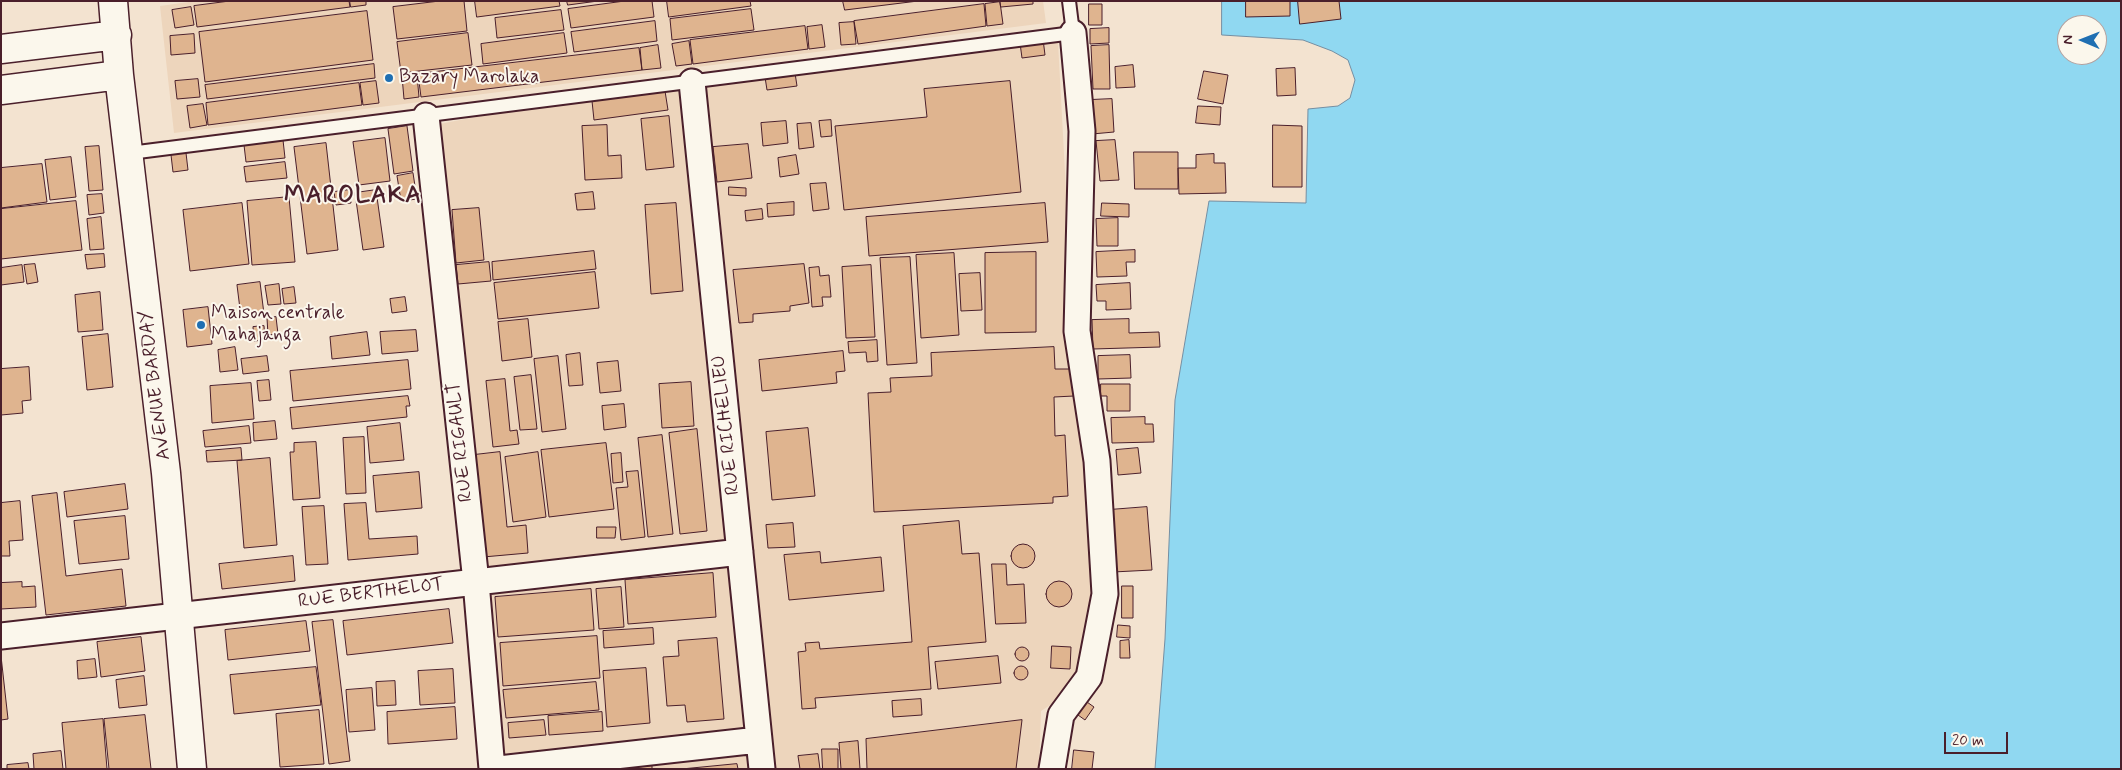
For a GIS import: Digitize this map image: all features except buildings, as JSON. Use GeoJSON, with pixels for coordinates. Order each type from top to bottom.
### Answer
{"type":"FeatureCollection","features":[{"type":"Feature","properties":{"kind":"main road","name":"AVENUE BARDAY"},"geometry":{"type":"LineString","coordinates":[[113,1],[119,75],[130,154],[166,474],[192,769]]}},
{"type":"Feature","properties":{"kind":"main road"},"geometry":{"type":"LineString","coordinates":[[1,49],[117,35]]}},
{"type":"Feature","properties":{"kind":"main road"},"geometry":{"type":"LineString","coordinates":[[1,90],[119,75]]}},
{"type":"Feature","properties":{"kind":"street"},"geometry":{"type":"LineString","coordinates":[[1052,769],[1061,715],[1089,677],[1105,594],[1097,461],[1077,331],[1082,132],[1073,33]]}},
{"type":"Feature","properties":{"kind":"street","name":"RUE RICHELIEU"},"geometry":{"type":"LineString","coordinates":[[692,82],[762,769]]}},
{"type":"Feature","properties":{"kind":"street","name":"RUE RIGAULT"},"geometry":{"type":"LineString","coordinates":[[426,116],[476,582],[492,769]]}},
{"type":"Feature","properties":{"kind":"street","name":"RUE BERTHELOT"},"geometry":{"type":"LineString","coordinates":[[1,636],[740,552]]}},
{"type":"Feature","properties":{"kind":"street"},"geometry":{"type":"LineString","coordinates":[[500,769],[758,740]]}},
{"type":"Feature","properties":{"kind":"lane"},"geometry":{"type":"LineString","coordinates":[[130,154],[1073,33],[1069,1]]}},
{"type":"Feature","properties":{"kind":"shaded area","name":"Bazary Marolaka"},"geometry":{"type":"Polygon","coordinates":[[[196,1],[1043,1],[1046,23],[174,133],[160,6],[196,1]]]}},
{"type":"Feature","properties":{"kind":"shaded area"},"geometry":{"type":"Polygon","coordinates":[[[1058,42],[1069,247],[1098,558],[1078,687],[1041,711],[1039,769],[505,769],[434,125],[555,102],[1058,42]]]}},
{"type":"Feature","properties":{"kind":"water"},"geometry":{"type":"Polygon","coordinates":[[[1222,1],[2121,1],[2121,769],[1155,769],[1165,639],[1175,400],[1209,201],[1306,203],[1308,109],[1338,106],[1350,98],[1355,80],[1348,60],[1332,51],[1303,40],[1222,35],[1222,1]]]}},
{"type":"Feature","properties":{"kind":"place","name":"Bazary Marolaka"},"geometry":{"type":"Point","coordinates":[389,78]}},
{"type":"Feature","properties":{"kind":"place","name":"Maison centrale Mahajanga"},"geometry":{"type":"Point","coordinates":[201,325]}},
{"type":"Feature","properties":{"kind":"district","name":"MAROLAKA"},"geometry":{"type":"Point","coordinates":[353,197]}}]}
